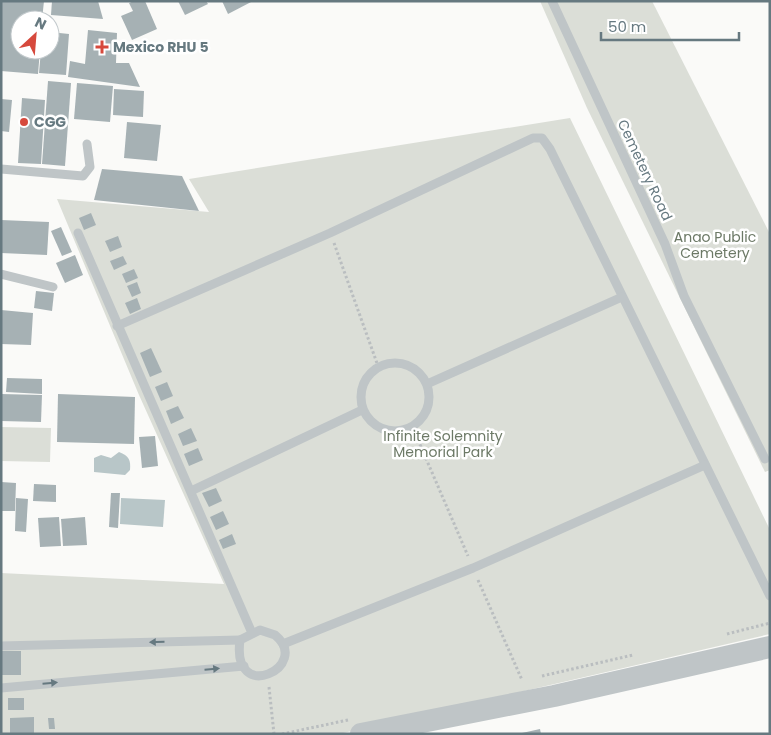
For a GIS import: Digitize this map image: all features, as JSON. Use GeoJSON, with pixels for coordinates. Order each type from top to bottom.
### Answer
{"type":"FeatureCollection","features":[{"type":"Feature","properties":{"kind":"street"},"geometry":{"type":"LineString","coordinates":[[361,734],[564,694],[770,647]]}},
{"type":"Feature","properties":{"kind":"lane","name":"Cemetery Road"},"geometry":{"type":"LineString","coordinates":[[552,1],[665,244],[684,296],[765,460]]}},
{"type":"Feature","properties":{"kind":"lane"},"geometry":{"type":"LineString","coordinates":[[117,326],[330,234],[533,138],[542,138],[550,149],[770,596]]}},
{"type":"Feature","properties":{"kind":"lane"},"geometry":{"type":"LineString","coordinates":[[1,169],[84,176],[90,168],[88,144]]}},
{"type":"Feature","properties":{"kind":"lane"},"geometry":{"type":"LineString","coordinates":[[78,233],[252,633]]}},
{"type":"Feature","properties":{"kind":"lane"},"geometry":{"type":"LineString","coordinates":[[1,274],[53,287]]}},
{"type":"Feature","properties":{"kind":"lane"},"geometry":{"type":"LineString","coordinates":[[427,384],[622,297]]}},
{"type":"Feature","properties":{"kind":"lane"},"geometry":{"type":"LineString","coordinates":[[399,362],[410,366],[421,374],[427,384],[430,392],[428,410],[421,420],[406,430],[392,432],[384,430],[374,424],[362,410],[360,394],[366,377],[378,366],[399,362]]}},
{"type":"Feature","properties":{"kind":"lane"},"geometry":{"type":"LineString","coordinates":[[191,492],[362,410]]}},
{"type":"Feature","properties":{"kind":"lane"},"geometry":{"type":"LineString","coordinates":[[283,644],[473,568],[705,465]]}},
{"type":"Feature","properties":{"kind":"lane"},"geometry":{"type":"LineString","coordinates":[[1,646],[240,640],[252,633],[268,631],[283,644],[284,661],[277,671],[268,676],[255,676],[248,672],[239,655],[240,640]]}},
{"type":"Feature","properties":{"kind":"lane"},"geometry":{"type":"LineString","coordinates":[[1,688],[244,666]]}},
{"type":"Feature","properties":{"kind":"path"},"geometry":{"type":"LineString","coordinates":[[330,234],[378,366]]}},
{"type":"Feature","properties":{"kind":"path"},"geometry":{"type":"LineString","coordinates":[[412,426],[522,680]]}},
{"type":"Feature","properties":{"kind":"path"},"geometry":{"type":"LineString","coordinates":[[268,676],[274,734]]}},
{"type":"Feature","properties":{"kind":"green space","name":"Anao Public Cemetery"},"geometry":{"type":"Polygon","coordinates":[[[540,1],[652,1],[770,234],[770,470],[765,472],[587,108],[540,1]]]}},
{"type":"Feature","properties":{"kind":"green space","name":"Infinite Solemnity Memorial Park"},"geometry":{"type":"Polygon","coordinates":[[[570,118],[770,530],[770,634],[339,734],[1,734],[1,573],[224,584],[139,395],[57,199],[209,212],[189,179],[570,118]]]}},
{"type":"Feature","properties":{"kind":"green space"},"geometry":{"type":"Polygon","coordinates":[[[1,427],[51,428],[50,462],[1,461],[1,427]]]}},
{"type":"Feature","properties":{"kind":"shaded area"},"geometry":{"type":"Polygon","coordinates":[[[119,452],[130,461],[130,470],[125,475],[94,472],[94,458],[101,455],[111,458],[119,452]]]}},
{"type":"Feature","properties":{"kind":"shaded area"},"geometry":{"type":"Polygon","coordinates":[[[121,498],[165,500],[163,527],[120,524],[121,498]]]}},
{"type":"Feature","properties":{"kind":"building"},"geometry":{"type":"Polygon","coordinates":[[[1,1],[44,1],[43,10],[10,10],[10,60],[39,60],[38,74],[1,71],[1,1]]]}},
{"type":"Feature","properties":{"kind":"building"},"geometry":{"type":"Polygon","coordinates":[[[52,1],[98,1],[103,19],[60,16],[60,10],[51,10],[52,1]]]}},
{"type":"Feature","properties":{"kind":"building"},"geometry":{"type":"Polygon","coordinates":[[[145,1],[157,29],[132,40],[121,16],[133,11],[129,3],[145,1]]]}},
{"type":"Feature","properties":{"kind":"building"},"geometry":{"type":"Polygon","coordinates":[[[178,1],[206,1],[208,4],[185,15],[178,1]]]}},
{"type":"Feature","properties":{"kind":"building"},"geometry":{"type":"Polygon","coordinates":[[[222,1],[253,1],[228,14],[222,1]]]}},
{"type":"Feature","properties":{"kind":"building","name":"Mexico RHU 5"},"geometry":{"type":"Polygon","coordinates":[[[88,30],[117,33],[116,63],[129,63],[140,87],[68,77],[70,61],[85,64],[88,30]]]}},
{"type":"Feature","properties":{"kind":"building"},"geometry":{"type":"Polygon","coordinates":[[[60,33],[69,34],[66,75],[39,73],[40,60],[60,60],[60,33]]]}},
{"type":"Feature","properties":{"kind":"building"},"geometry":{"type":"Polygon","coordinates":[[[48,81],[71,83],[65,166],[42,164],[48,81]]]}},
{"type":"Feature","properties":{"kind":"building"},"geometry":{"type":"Polygon","coordinates":[[[77,83],[113,86],[110,122],[74,119],[77,83]]]}},
{"type":"Feature","properties":{"kind":"building"},"geometry":{"type":"Polygon","coordinates":[[[114,89],[144,91],[143,117],[113,115],[114,89]]]}},
{"type":"Feature","properties":{"kind":"building"},"geometry":{"type":"Polygon","coordinates":[[[22,98],[45,100],[41,164],[18,163],[22,98]]]}},
{"type":"Feature","properties":{"kind":"building"},"geometry":{"type":"Polygon","coordinates":[[[1,99],[12,100],[9,132],[1,131],[1,99]]]}},
{"type":"Feature","properties":{"kind":"building"},"geometry":{"type":"Polygon","coordinates":[[[127,122],[161,125],[157,161],[124,158],[127,122]]]}},
{"type":"Feature","properties":{"kind":"building"},"geometry":{"type":"Polygon","coordinates":[[[102,169],[182,176],[199,211],[94,200],[102,169]]]}},
{"type":"Feature","properties":{"kind":"building"},"geometry":{"type":"Polygon","coordinates":[[[91,213],[96,225],[84,230],[79,218],[91,213]]]}},
{"type":"Feature","properties":{"kind":"building"},"geometry":{"type":"Polygon","coordinates":[[[1,220],[49,222],[47,255],[1,253],[1,220]]]}},
{"type":"Feature","properties":{"kind":"building"},"geometry":{"type":"Polygon","coordinates":[[[61,227],[72,252],[62,256],[51,231],[61,227]]]}},
{"type":"Feature","properties":{"kind":"building"},"geometry":{"type":"Polygon","coordinates":[[[118,236],[122,247],[110,252],[105,241],[118,236]]]}},
{"type":"Feature","properties":{"kind":"building"},"geometry":{"type":"Polygon","coordinates":[[[75,255],[83,275],[65,283],[56,263],[75,255]]]}},
{"type":"Feature","properties":{"kind":"building"},"geometry":{"type":"Polygon","coordinates":[[[123,256],[127,264],[114,270],[110,261],[123,256]]]}},
{"type":"Feature","properties":{"kind":"building"},"geometry":{"type":"Polygon","coordinates":[[[134,269],[138,278],[126,283],[122,274],[134,269]]]}},
{"type":"Feature","properties":{"kind":"building"},"geometry":{"type":"Polygon","coordinates":[[[137,282],[141,293],[132,297],[127,286],[137,282]]]}},
{"type":"Feature","properties":{"kind":"building"},"geometry":{"type":"Polygon","coordinates":[[[36,291],[54,293],[52,311],[34,308],[36,291]]]}},
{"type":"Feature","properties":{"kind":"building"},"geometry":{"type":"Polygon","coordinates":[[[137,298],[141,309],[130,314],[125,303],[137,298]]]}},
{"type":"Feature","properties":{"kind":"building"},"geometry":{"type":"Polygon","coordinates":[[[1,310],[33,313],[31,345],[1,344],[1,310]]]}},
{"type":"Feature","properties":{"kind":"building"},"geometry":{"type":"Polygon","coordinates":[[[151,348],[162,372],[150,377],[140,353],[151,348]]]}},
{"type":"Feature","properties":{"kind":"building"},"geometry":{"type":"Polygon","coordinates":[[[7,378],[42,379],[42,394],[6,392],[7,378]]]}},
{"type":"Feature","properties":{"kind":"building"},"geometry":{"type":"Polygon","coordinates":[[[167,382],[173,396],[161,401],[155,387],[167,382]]]}},
{"type":"Feature","properties":{"kind":"building"},"geometry":{"type":"Polygon","coordinates":[[[1,394],[42,395],[41,422],[1,421],[1,394]]]}},
{"type":"Feature","properties":{"kind":"building"},"geometry":{"type":"Polygon","coordinates":[[[58,394],[135,397],[134,444],[57,442],[58,394]]]}},
{"type":"Feature","properties":{"kind":"building"},"geometry":{"type":"Polygon","coordinates":[[[178,406],[184,418],[171,424],[166,411],[178,406]]]}},
{"type":"Feature","properties":{"kind":"building"},"geometry":{"type":"Polygon","coordinates":[[[191,428],[197,441],[183,446],[178,434],[191,428]]]}},
{"type":"Feature","properties":{"kind":"building"},"geometry":{"type":"Polygon","coordinates":[[[155,436],[158,466],[142,468],[139,437],[155,436]]]}},
{"type":"Feature","properties":{"kind":"building"},"geometry":{"type":"Polygon","coordinates":[[[198,448],[203,460],[189,466],[184,454],[198,448]]]}},
{"type":"Feature","properties":{"kind":"building"},"geometry":{"type":"Polygon","coordinates":[[[1,482],[16,483],[15,511],[1,511],[1,482]]]}},
{"type":"Feature","properties":{"kind":"building"},"geometry":{"type":"Polygon","coordinates":[[[34,484],[56,485],[56,502],[33,501],[34,484]]]}},
{"type":"Feature","properties":{"kind":"building"},"geometry":{"type":"Polygon","coordinates":[[[216,488],[222,501],[209,507],[202,493],[216,488]]]}},
{"type":"Feature","properties":{"kind":"building"},"geometry":{"type":"Polygon","coordinates":[[[111,493],[120,493],[118,528],[109,527],[111,493]]]}},
{"type":"Feature","properties":{"kind":"building"},"geometry":{"type":"Polygon","coordinates":[[[16,498],[28,499],[26,532],[15,531],[16,498]]]}},
{"type":"Feature","properties":{"kind":"building"},"geometry":{"type":"Polygon","coordinates":[[[223,511],[229,524],[216,530],[210,517],[223,511]]]}},
{"type":"Feature","properties":{"kind":"building"},"geometry":{"type":"Polygon","coordinates":[[[59,517],[61,546],[40,547],[38,518],[59,517]]]}},
{"type":"Feature","properties":{"kind":"building"},"geometry":{"type":"Polygon","coordinates":[[[85,517],[87,545],[63,546],[61,519],[85,517]]]}},
{"type":"Feature","properties":{"kind":"building"},"geometry":{"type":"Polygon","coordinates":[[[232,534],[236,544],[223,549],[219,540],[232,534]]]}},
{"type":"Feature","properties":{"kind":"building"},"geometry":{"type":"Polygon","coordinates":[[[1,651],[21,651],[21,675],[1,675],[1,651]]]}},
{"type":"Feature","properties":{"kind":"building"},"geometry":{"type":"Polygon","coordinates":[[[8,698],[24,698],[24,710],[8,710],[8,698]]]}},
{"type":"Feature","properties":{"kind":"building"},"geometry":{"type":"Polygon","coordinates":[[[34,717],[34,734],[10,734],[10,718],[34,717]]]}},
{"type":"Feature","properties":{"kind":"building"},"geometry":{"type":"Polygon","coordinates":[[[48,718],[54,718],[55,729],[49,729],[48,718]]]}},
{"type":"Feature","properties":{"kind":"building"},"geometry":{"type":"Polygon","coordinates":[[[540,729],[541,734],[522,734],[522,733],[540,729]]]}},
{"type":"Feature","properties":{"kind":"place","name":"Mexico RHU 5"},"geometry":{"type":"Point","coordinates":[102,47]}},
{"type":"Feature","properties":{"kind":"place","name":"CGG"},"geometry":{"type":"Point","coordinates":[24,122]}}]}
